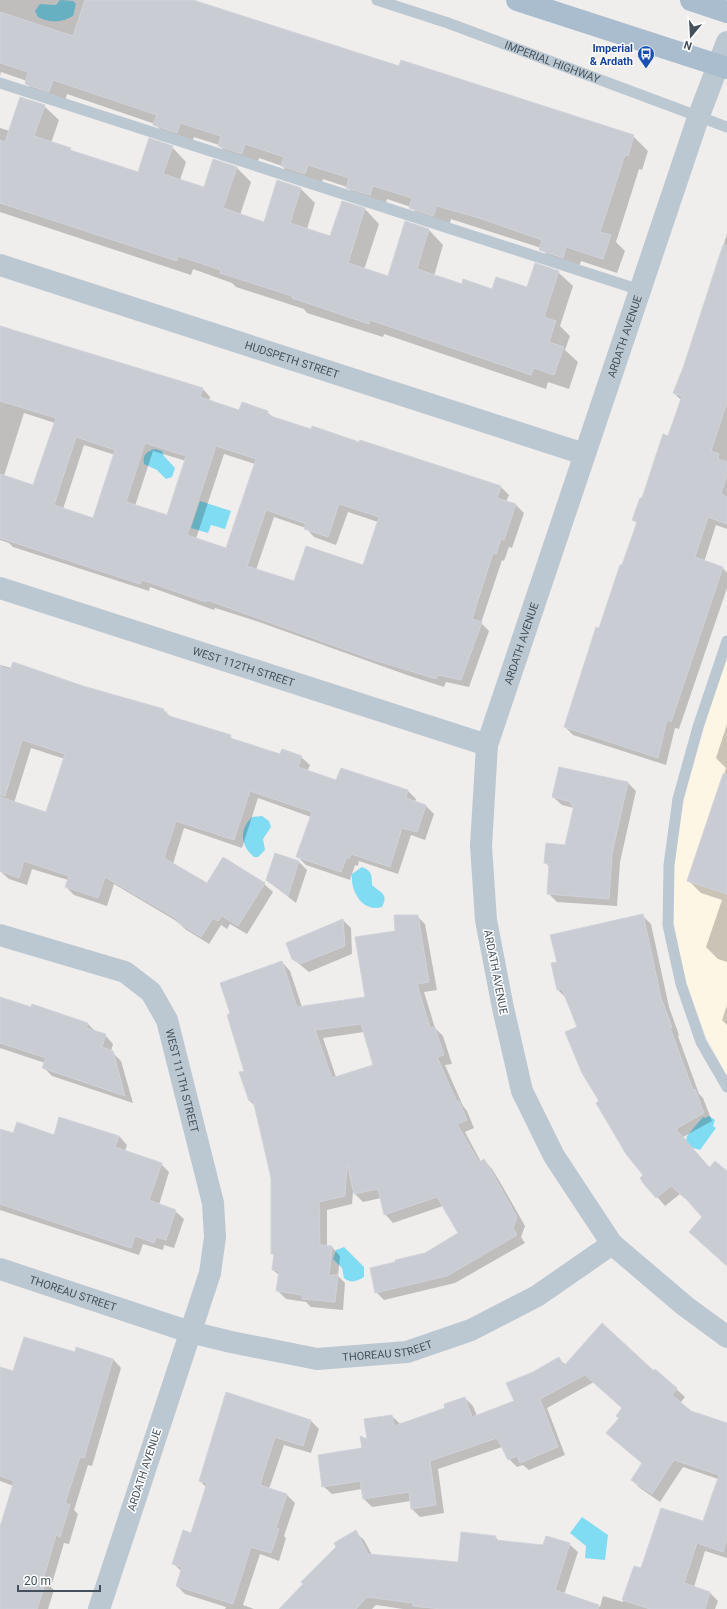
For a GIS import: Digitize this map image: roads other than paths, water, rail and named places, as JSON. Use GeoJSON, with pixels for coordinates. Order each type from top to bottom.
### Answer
{"type":"FeatureCollection","features":[{"type":"Feature","properties":{"kind":"main road"},"geometry":{"type":"LineString","coordinates":[[517,0],[722,67]]}},
{"type":"Feature","properties":{"kind":"main road"},"geometry":{"type":"LineString","coordinates":[[691,0],[727,12]]}},
{"type":"Feature","properties":{"kind":"street","name":"ARDATH AVENUE"},"geometry":{"type":"LineString","coordinates":[[612,1244],[554,1156],[522,1091],[503,1008],[486,920],[481,846],[487,745],[698,118],[722,67],[727,42]]}},
{"type":"Feature","properties":{"kind":"street","name":"HUDSPETH STREET"},"geometry":{"type":"LineString","coordinates":[[0,264],[584,454]]}},
{"type":"Feature","properties":{"kind":"street","name":"WEST 112TH STREET"},"geometry":{"type":"LineString","coordinates":[[0,588],[487,745]]}},
{"type":"Feature","properties":{"kind":"street","name":"WEST 111TH STREET"},"geometry":{"type":"LineString","coordinates":[[0,935],[125,972],[151,992],[167,1020],[213,1203],[215,1237],[210,1273],[190,1332]]}},
{"type":"Feature","properties":{"kind":"street","name":"THOREAU STREET"},"geometry":{"type":"LineString","coordinates":[[0,1269],[190,1332],[231,1342],[318,1359],[407,1352],[471,1330],[537,1296],[612,1244]]}},
{"type":"Feature","properties":{"kind":"street"},"geometry":{"type":"LineString","coordinates":[[612,1244],[685,1306],[727,1337]]}},
{"type":"Feature","properties":{"kind":"street","name":"ARDATH AVENUE"},"geometry":{"type":"LineString","coordinates":[[99,1609],[190,1332]]}},
{"type":"Feature","properties":{"kind":"lane","name":"IMPERIAL HIGHWAY"},"geometry":{"type":"LineString","coordinates":[[377,0],[448,23],[727,128]]}},
{"type":"Feature","properties":{"kind":"lane"},"geometry":{"type":"LineString","coordinates":[[0,82],[640,290]]}},
{"type":"Feature","properties":{"kind":"lane"},"geometry":{"type":"LineString","coordinates":[[727,641],[698,727],[678,799],[669,865],[668,925],[681,984],[701,1042],[727,1087]]}},
{"type":"Feature","properties":{"kind":"water"},"geometry":{"type":"Polygon","coordinates":[[[60,0],[73,1],[76,4],[73,16],[60,21],[47,20],[38,17],[35,11],[40,4],[56,5],[60,0]]]}},
{"type":"Feature","properties":{"kind":"water"},"geometry":{"type":"Polygon","coordinates":[[[155,449],[162,451],[164,456],[175,468],[172,477],[166,479],[157,470],[144,464],[144,456],[155,449]]]}},
{"type":"Feature","properties":{"kind":"water"},"geometry":{"type":"Polygon","coordinates":[[[200,501],[231,511],[225,529],[211,525],[208,533],[191,528],[200,501]]]}},
{"type":"Feature","properties":{"kind":"water"},"geometry":{"type":"Polygon","coordinates":[[[262,816],[269,821],[271,827],[263,839],[265,850],[258,857],[254,857],[246,848],[243,832],[252,817],[262,816]]]}},
{"type":"Feature","properties":{"kind":"water"},"geometry":{"type":"Polygon","coordinates":[[[362,867],[370,872],[372,885],[384,896],[385,899],[382,907],[369,907],[359,899],[355,893],[352,874],[362,867]]]}},
{"type":"Feature","properties":{"kind":"water"},"geometry":{"type":"Polygon","coordinates":[[[709,1116],[715,1120],[713,1126],[716,1128],[700,1150],[690,1147],[686,1141],[687,1136],[703,1117],[705,1118],[709,1116]]]}},
{"type":"Feature","properties":{"kind":"water"},"geometry":{"type":"Polygon","coordinates":[[[344,1247],[364,1267],[364,1277],[356,1281],[349,1281],[344,1278],[342,1268],[333,1259],[336,1250],[344,1247]]]}},
{"type":"Feature","properties":{"kind":"water"},"geometry":{"type":"Polygon","coordinates":[[[582,1517],[608,1535],[605,1560],[585,1558],[586,1546],[570,1533],[582,1517]]]}},
{"type":"Feature","properties":{"kind":"place","name":"Imperial & Ardath"},"geometry":{"type":"Point","coordinates":[646,69]}}]}
